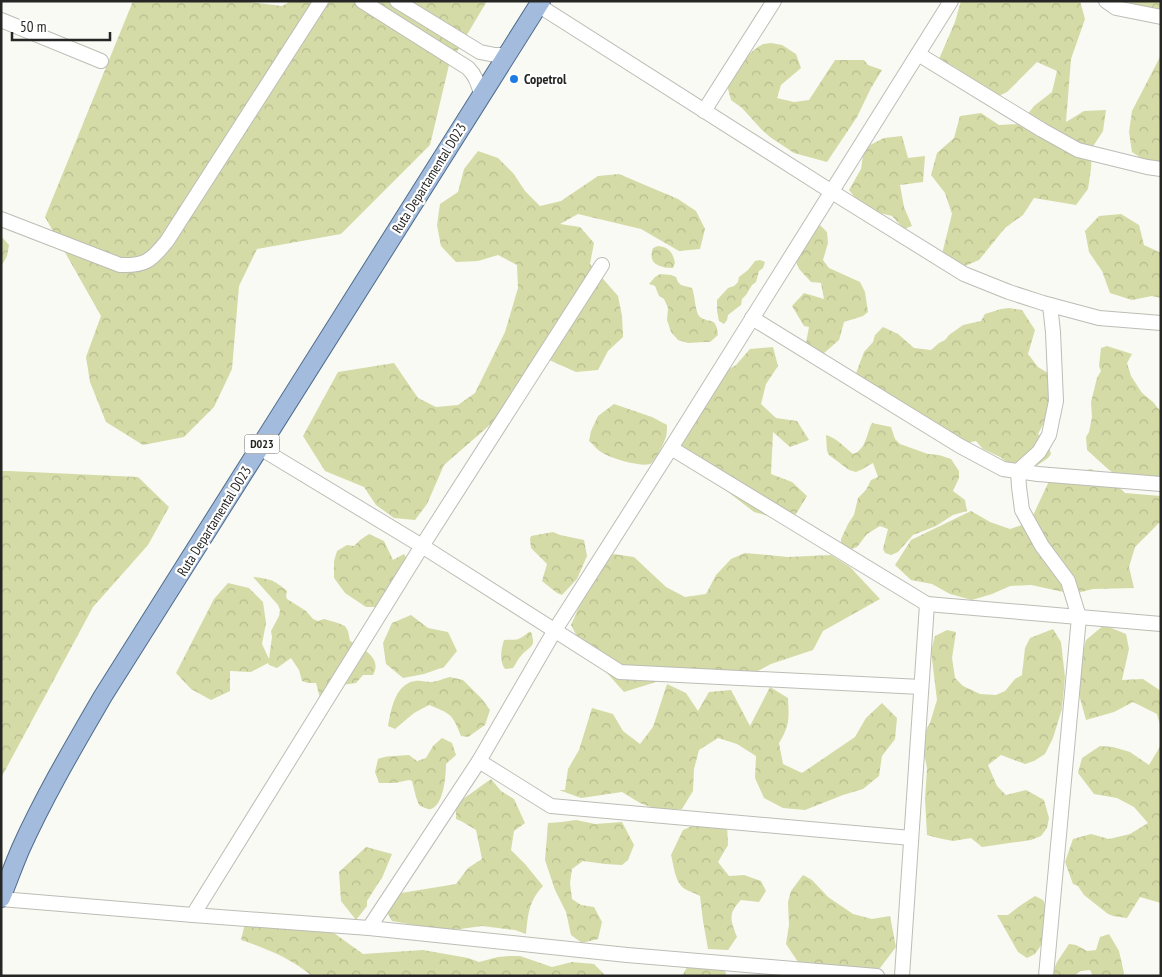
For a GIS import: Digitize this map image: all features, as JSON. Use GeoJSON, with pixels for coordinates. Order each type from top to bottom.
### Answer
{"type":"FeatureCollection","features":[{"type":"Feature","properties":{"kind":"main road","name":"Ruta Departamental D023"},"geometry":{"type":"LineString","coordinates":[[1,898],[20,849],[61,767],[539,3]]}},
{"type":"Feature","properties":{"kind":"street"},"geometry":{"type":"LineString","coordinates":[[1,219],[120,265],[136,265],[148,261],[158,253],[167,241],[321,1]]}},
{"type":"Feature","properties":{"kind":"street"},"geometry":{"type":"LineString","coordinates":[[362,1],[468,68],[478,82],[481,95]]}},
{"type":"Feature","properties":{"kind":"street"},"geometry":{"type":"LineString","coordinates":[[397,1],[480,52],[507,55]]}},
{"type":"Feature","properties":{"kind":"street"},"geometry":{"type":"LineString","coordinates":[[704,111],[774,1]]}},
{"type":"Feature","properties":{"kind":"street"},"geometry":{"type":"LineString","coordinates":[[369,928],[479,761],[555,630],[951,1]]}},
{"type":"Feature","properties":{"kind":"street"},"geometry":{"type":"LineString","coordinates":[[1106,1],[1116,8],[1161,17]]}},
{"type":"Feature","properties":{"kind":"street"},"geometry":{"type":"LineString","coordinates":[[539,3],[704,111],[964,274],[1010,292],[1099,318],[1161,323]]}},
{"type":"Feature","properties":{"kind":"street"},"geometry":{"type":"LineString","coordinates":[[1,20],[101,61]]}},
{"type":"Feature","properties":{"kind":"street"},"geometry":{"type":"LineString","coordinates":[[918,54],[1078,150],[1161,169]]}},
{"type":"Feature","properties":{"kind":"street"},"geometry":{"type":"LineString","coordinates":[[193,915],[422,546],[602,265]]}},
{"type":"Feature","properties":{"kind":"street"},"geometry":{"type":"LineString","coordinates":[[1018,471],[1039,452],[1050,435],[1056,401],[1050,305]]}},
{"type":"Feature","properties":{"kind":"street"},"geometry":{"type":"LineString","coordinates":[[752,318],[960,446],[1003,468],[1038,474],[1161,484]]}},
{"type":"Feature","properties":{"kind":"street"},"geometry":{"type":"LineString","coordinates":[[260,448],[422,546],[620,672],[921,687]]}},
{"type":"Feature","properties":{"kind":"street"},"geometry":{"type":"LineString","coordinates":[[671,448],[927,604],[1161,624]]}},
{"type":"Feature","properties":{"kind":"street"},"geometry":{"type":"LineString","coordinates":[[1018,471],[1022,510],[1042,546],[1068,581],[1079,617],[1046,976]]}},
{"type":"Feature","properties":{"kind":"street"},"geometry":{"type":"LineString","coordinates":[[902,976],[927,604]]}},
{"type":"Feature","properties":{"kind":"street"},"geometry":{"type":"LineString","coordinates":[[479,761],[551,806],[911,838]]}},
{"type":"Feature","properties":{"kind":"street"},"geometry":{"type":"LineString","coordinates":[[1,898],[369,928],[627,955],[877,976]]}},
{"type":"Feature","properties":{"kind":"green space"},"geometry":{"type":"Polygon","coordinates":[[[133,1],[241,1],[282,6],[291,1],[487,1],[449,65],[430,145],[341,234],[257,249],[239,286],[232,369],[214,407],[184,437],[143,445],[106,422],[90,382],[86,357],[101,316],[45,217],[133,1]]]}},
{"type":"Feature","properties":{"kind":"green space"},"geometry":{"type":"Polygon","coordinates":[[[961,1],[1080,1],[1085,19],[1071,59],[1066,122],[1084,111],[1106,110],[1103,131],[1092,148],[1088,189],[1076,205],[1034,198],[1023,215],[1005,228],[979,260],[960,268],[941,258],[952,214],[945,193],[931,175],[937,153],[954,138],[960,116],[981,113],[999,125],[1020,124],[1034,106],[1052,92],[1057,71],[1037,62],[1007,92],[988,101],[970,87],[958,69],[939,59],[955,22],[961,1]]]}},
{"type":"Feature","properties":{"kind":"green space"},"geometry":{"type":"Polygon","coordinates":[[[1126,1],[1161,1],[1161,13],[1126,1]]]}},
{"type":"Feature","properties":{"kind":"green space"},"geometry":{"type":"Polygon","coordinates":[[[763,44],[782,45],[796,54],[801,68],[781,85],[777,98],[794,102],[809,100],[835,60],[864,60],[868,65],[882,70],[857,117],[827,162],[794,153],[770,137],[742,108],[731,100],[726,81],[754,50],[763,44]]]}},
{"type":"Feature","properties":{"kind":"green space"},"geometry":{"type":"Polygon","coordinates":[[[1161,55],[1161,165],[1150,164],[1132,152],[1129,132],[1132,111],[1161,55]]]}},
{"type":"Feature","properties":{"kind":"green space"},"geometry":{"type":"Polygon","coordinates":[[[902,136],[908,158],[925,156],[923,182],[900,185],[904,207],[912,226],[904,229],[892,216],[864,209],[849,190],[861,169],[864,148],[884,138],[902,136]]]}},
{"type":"Feature","properties":{"kind":"green space"},"geometry":{"type":"Polygon","coordinates":[[[478,151],[498,158],[540,206],[561,201],[598,176],[619,174],[678,199],[696,211],[705,229],[700,249],[679,251],[641,229],[578,214],[560,224],[580,227],[594,243],[590,264],[618,296],[622,316],[623,337],[608,351],[598,370],[576,372],[538,355],[529,373],[491,424],[444,465],[427,504],[415,520],[394,518],[376,505],[364,487],[325,471],[303,436],[338,372],[394,363],[418,398],[436,407],[458,405],[475,393],[505,332],[518,288],[517,265],[498,255],[478,261],[456,262],[441,246],[437,225],[440,204],[458,192],[464,169],[478,151]]]}},
{"type":"Feature","properties":{"kind":"green space"},"geometry":{"type":"Polygon","coordinates":[[[1121,214],[1139,225],[1144,245],[1161,253],[1161,298],[1152,296],[1132,300],[1110,293],[1102,271],[1089,252],[1085,231],[1099,216],[1121,214]]]}},
{"type":"Feature","properties":{"kind":"green space"},"geometry":{"type":"Polygon","coordinates":[[[817,222],[827,232],[828,243],[823,260],[829,268],[860,282],[865,292],[868,312],[863,316],[844,322],[839,340],[823,354],[805,348],[809,327],[804,326],[792,306],[804,293],[824,299],[821,283],[811,282],[799,269],[792,251],[802,225],[817,222]]]}},
{"type":"Feature","properties":{"kind":"green space"},"geometry":{"type":"Polygon","coordinates":[[[1,236],[9,245],[7,256],[1,267],[1,236]]]}},
{"type":"Feature","properties":{"kind":"green space"},"geometry":{"type":"Polygon","coordinates":[[[658,246],[668,249],[672,253],[675,263],[673,268],[659,266],[653,261],[653,248],[658,246]]]}},
{"type":"Feature","properties":{"kind":"green space"},"geometry":{"type":"Polygon","coordinates":[[[755,261],[765,262],[763,268],[759,271],[756,282],[742,299],[741,305],[728,315],[724,324],[719,321],[717,300],[728,288],[738,282],[739,277],[755,261]]]}},
{"type":"Feature","properties":{"kind":"green space"},"geometry":{"type":"Polygon","coordinates":[[[660,274],[676,277],[681,285],[692,288],[699,316],[702,319],[713,322],[717,329],[718,335],[710,342],[688,343],[678,340],[671,332],[667,320],[668,308],[664,299],[659,296],[655,286],[649,284],[660,274]]]}},
{"type":"Feature","properties":{"kind":"green space"},"geometry":{"type":"Polygon","coordinates":[[[1009,308],[1022,310],[1035,330],[1028,354],[1038,367],[1048,373],[1054,397],[1038,434],[1047,440],[1051,454],[1032,469],[1009,464],[1000,457],[983,449],[976,441],[966,446],[855,376],[864,352],[873,342],[875,335],[883,327],[898,334],[914,348],[931,350],[963,325],[981,321],[985,314],[1009,308]]]}},
{"type":"Feature","properties":{"kind":"green space"},"geometry":{"type":"Polygon","coordinates":[[[1107,346],[1132,354],[1127,363],[1131,376],[1142,393],[1161,412],[1161,480],[1120,478],[1087,450],[1086,437],[1092,417],[1091,402],[1097,378],[1101,371],[1099,366],[1101,348],[1107,346]]]}},
{"type":"Feature","properties":{"kind":"green space"},"geometry":{"type":"Polygon","coordinates":[[[773,347],[778,366],[766,384],[761,404],[776,418],[797,421],[809,440],[790,447],[773,432],[771,474],[792,482],[807,496],[796,514],[775,518],[754,512],[678,456],[676,433],[717,376],[736,365],[750,349],[773,347]]]}},
{"type":"Feature","properties":{"kind":"green space"},"geometry":{"type":"Polygon","coordinates":[[[614,404],[652,417],[667,425],[666,436],[652,463],[645,465],[611,457],[599,451],[589,441],[591,431],[598,416],[614,404]]]}},
{"type":"Feature","properties":{"kind":"green space"},"geometry":{"type":"Polygon","coordinates":[[[872,423],[891,427],[895,439],[900,444],[928,454],[951,459],[959,471],[959,478],[953,491],[965,500],[967,511],[953,515],[936,526],[913,535],[898,552],[891,555],[885,553],[883,549],[888,529],[880,526],[867,534],[857,547],[841,553],[841,539],[854,515],[858,498],[866,490],[871,480],[878,477],[873,463],[856,472],[849,470],[829,455],[826,435],[837,440],[853,454],[858,452],[864,445],[872,423]]]}},
{"type":"Feature","properties":{"kind":"green space"},"geometry":{"type":"Polygon","coordinates":[[[1091,469],[1110,479],[1125,493],[1161,496],[1161,521],[1135,547],[1129,567],[1134,588],[1093,589],[1073,594],[1031,585],[1010,586],[972,600],[950,594],[932,584],[911,580],[895,565],[911,540],[971,511],[990,522],[1010,529],[1030,522],[1049,481],[1091,469]]]}},
{"type":"Feature","properties":{"kind":"green space"},"geometry":{"type":"Polygon","coordinates":[[[1,471],[138,477],[169,507],[148,545],[93,607],[1,778],[1,471]]]}},
{"type":"Feature","properties":{"kind":"green space"},"geometry":{"type":"Polygon","coordinates":[[[553,532],[584,540],[587,556],[577,579],[562,595],[542,581],[547,564],[531,548],[531,536],[553,532]]]}},
{"type":"Feature","properties":{"kind":"green space"},"geometry":{"type":"Polygon","coordinates":[[[369,534],[384,541],[393,560],[404,554],[406,557],[396,584],[384,592],[380,607],[366,607],[345,593],[334,578],[334,561],[337,551],[347,545],[354,546],[369,534]]]}},
{"type":"Feature","properties":{"kind":"green space"},"geometry":{"type":"Polygon","coordinates":[[[745,553],[788,557],[831,555],[850,567],[880,599],[823,631],[813,650],[771,664],[752,674],[731,674],[710,669],[688,672],[624,692],[581,644],[571,625],[588,586],[613,554],[634,557],[666,587],[685,597],[706,594],[716,575],[731,559],[745,553]]]}},
{"type":"Feature","properties":{"kind":"green space"},"geometry":{"type":"Polygon","coordinates":[[[253,577],[268,579],[279,584],[287,591],[287,599],[306,611],[313,619],[318,621],[324,619],[345,626],[350,641],[365,650],[373,659],[375,669],[373,675],[363,675],[356,683],[342,685],[325,701],[320,698],[316,683],[302,681],[299,670],[291,658],[277,668],[268,663],[251,672],[230,671],[230,691],[211,700],[191,689],[176,673],[214,599],[228,583],[249,588],[263,602],[266,623],[262,644],[269,659],[271,631],[280,610],[278,605],[253,577]]]}},
{"type":"Feature","properties":{"kind":"green space"},"geometry":{"type":"Polygon","coordinates":[[[411,615],[428,628],[448,632],[457,651],[444,667],[424,674],[403,678],[386,664],[383,643],[392,623],[411,615]]]}},
{"type":"Feature","properties":{"kind":"green space"},"geometry":{"type":"Polygon","coordinates":[[[1104,625],[1126,634],[1129,649],[1122,680],[1143,679],[1161,691],[1161,728],[1157,714],[1133,702],[1114,712],[1086,720],[1075,680],[1086,640],[1104,625]]]}},
{"type":"Feature","properties":{"kind":"green space"},"geometry":{"type":"Polygon","coordinates":[[[1053,629],[1061,642],[1065,677],[1062,709],[1053,738],[1045,754],[1034,761],[1025,764],[1001,755],[988,765],[997,786],[1006,795],[1026,790],[1044,800],[1049,818],[1047,828],[1041,836],[1031,840],[982,847],[971,838],[953,841],[927,835],[925,799],[927,768],[921,739],[930,723],[937,700],[931,651],[935,636],[947,630],[956,632],[952,658],[955,678],[963,686],[980,694],[996,695],[1005,691],[1015,679],[1022,675],[1025,648],[1030,638],[1053,629]]]}},
{"type":"Feature","properties":{"kind":"green space"},"geometry":{"type":"Polygon","coordinates":[[[531,632],[533,637],[533,644],[523,653],[513,668],[505,669],[501,655],[504,640],[517,639],[531,632]]]}},
{"type":"Feature","properties":{"kind":"green space"},"geometry":{"type":"Polygon","coordinates":[[[450,677],[463,680],[482,699],[490,710],[485,725],[468,737],[461,736],[450,715],[429,705],[414,713],[395,729],[388,726],[398,692],[408,683],[415,681],[433,682],[450,677]]]}},
{"type":"Feature","properties":{"kind":"green space"},"geometry":{"type":"Polygon","coordinates":[[[667,684],[686,693],[698,711],[709,692],[731,690],[750,726],[770,687],[788,698],[788,721],[779,743],[783,764],[802,773],[855,737],[866,718],[882,703],[897,718],[895,739],[882,756],[879,776],[863,789],[805,810],[783,808],[764,798],[755,778],[756,756],[737,744],[718,738],[699,750],[694,769],[693,791],[682,809],[661,811],[640,803],[622,792],[581,798],[559,790],[565,790],[568,769],[579,750],[592,708],[613,714],[623,731],[640,744],[653,727],[667,684]]]}},
{"type":"Feature","properties":{"kind":"green space"},"geometry":{"type":"Polygon","coordinates":[[[442,738],[452,743],[456,755],[446,764],[443,789],[439,802],[435,806],[430,809],[419,805],[412,781],[379,783],[375,772],[378,759],[409,755],[417,761],[426,758],[433,746],[442,738]]]}},
{"type":"Feature","properties":{"kind":"green space"},"geometry":{"type":"Polygon","coordinates":[[[1161,745],[1161,903],[1140,897],[1127,918],[1113,916],[1084,895],[1078,886],[1073,884],[1065,862],[1073,839],[1091,834],[1109,839],[1130,834],[1148,823],[1134,807],[1117,798],[1094,794],[1078,773],[1082,758],[1100,746],[1113,747],[1130,752],[1149,765],[1161,745]]]}},
{"type":"Feature","properties":{"kind":"green space"},"geometry":{"type":"Polygon","coordinates":[[[491,779],[501,791],[514,799],[525,823],[514,831],[511,850],[543,886],[530,908],[526,934],[515,930],[482,926],[446,931],[392,921],[383,906],[401,893],[456,884],[468,868],[482,859],[476,830],[456,819],[456,804],[491,779]]]}},
{"type":"Feature","properties":{"kind":"green space"},"geometry":{"type":"Polygon","coordinates":[[[708,819],[727,825],[728,845],[718,862],[729,876],[744,875],[761,881],[766,891],[759,902],[741,900],[734,909],[732,922],[737,937],[728,950],[708,949],[700,896],[685,889],[679,883],[671,855],[683,830],[708,819]]]}},
{"type":"Feature","properties":{"kind":"green space"},"geometry":{"type":"Polygon","coordinates":[[[576,820],[595,824],[622,822],[634,845],[628,860],[622,865],[583,861],[572,869],[570,883],[572,899],[581,905],[594,907],[602,922],[598,939],[582,943],[571,935],[566,912],[555,890],[545,860],[548,823],[576,820]]]}},
{"type":"Feature","properties":{"kind":"green space"},"geometry":{"type":"Polygon","coordinates":[[[366,847],[392,854],[382,878],[367,901],[367,906],[356,920],[341,901],[339,872],[366,847]]]}},
{"type":"Feature","properties":{"kind":"green space"},"geometry":{"type":"Polygon","coordinates":[[[803,875],[812,880],[828,897],[853,914],[872,919],[890,916],[896,947],[880,968],[850,975],[798,962],[786,944],[789,925],[788,902],[791,891],[803,875]]]}},
{"type":"Feature","properties":{"kind":"green space"},"geometry":{"type":"Polygon","coordinates":[[[1035,896],[1043,900],[1050,916],[1042,944],[1035,954],[1027,958],[1018,952],[997,915],[1008,915],[1035,896]]]}},
{"type":"Feature","properties":{"kind":"green space"},"geometry":{"type":"Polygon","coordinates":[[[246,919],[327,928],[363,954],[423,950],[468,958],[479,962],[498,957],[520,956],[552,967],[572,962],[594,964],[604,974],[603,976],[312,976],[296,964],[241,940],[246,919]]]}},
{"type":"Feature","properties":{"kind":"green space"},"geometry":{"type":"Polygon","coordinates":[[[1109,934],[1119,951],[1123,976],[1093,976],[1090,970],[1080,971],[1074,976],[1052,974],[1057,962],[1069,944],[1076,945],[1087,951],[1096,950],[1100,937],[1109,934]]]}},
{"type":"Feature","properties":{"kind":"green space"},"geometry":{"type":"Polygon","coordinates":[[[703,954],[712,956],[726,973],[726,976],[682,976],[693,957],[703,954]]]}},
{"type":"Feature","properties":{"kind":"place","name":"Copetrol"},"geometry":{"type":"Point","coordinates":[514,79]}}]}
